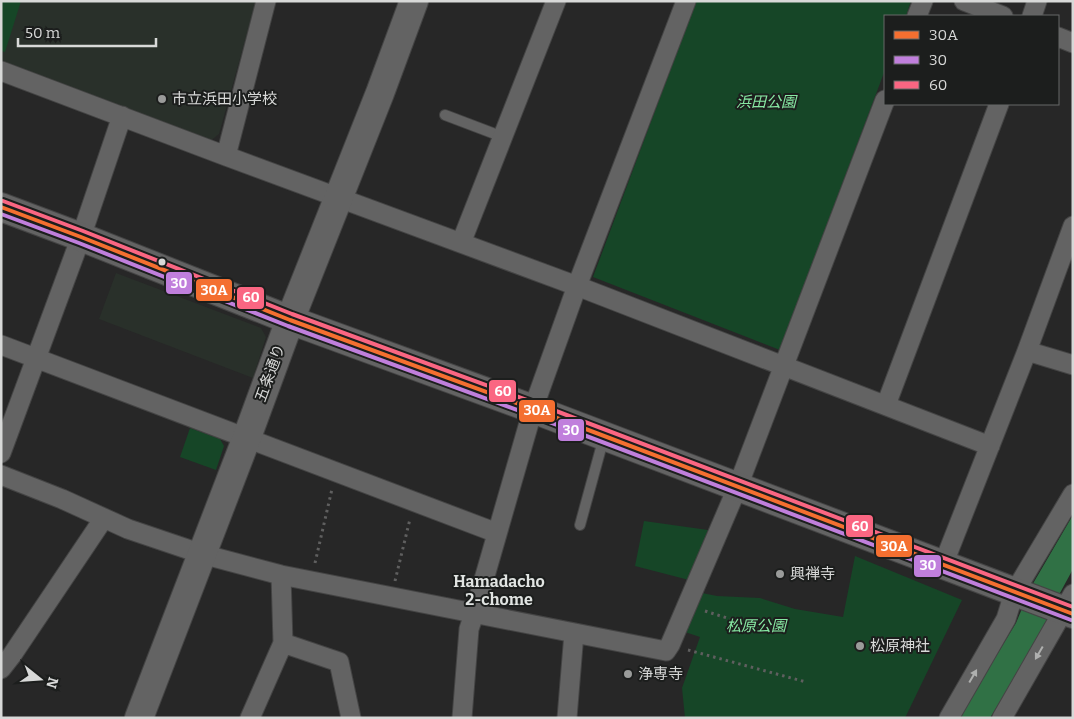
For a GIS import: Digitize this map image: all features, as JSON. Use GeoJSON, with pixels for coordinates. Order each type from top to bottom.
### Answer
{"type":"FeatureCollection","features":[{"type":"Feature","properties":{"kind":"street"},"geometry":{"type":"LineString","coordinates":[[226,156],[266,1]]}},
{"type":"Feature","properties":{"kind":"street","name":"五条通り"},"geometry":{"type":"LineString","coordinates":[[139,718],[290,320],[380,93],[414,1]]}},
{"type":"Feature","properties":{"kind":"street"},"geometry":{"type":"LineString","coordinates":[[461,244],[556,1]]}},
{"type":"Feature","properties":{"kind":"street"},"geometry":{"type":"LineString","coordinates":[[462,718],[469,629],[533,409],[577,286],[686,1]]}},
{"type":"Feature","properties":{"kind":"street"},"geometry":{"type":"LineString","coordinates":[[917,15],[923,1]]}},
{"type":"Feature","properties":{"kind":"street"},"geometry":{"type":"LineString","coordinates":[[964,1],[1000,15]]}},
{"type":"Feature","properties":{"kind":"street"},"geometry":{"type":"LineString","coordinates":[[1032,15],[1037,1]]}},
{"type":"Feature","properties":{"kind":"street"},"geometry":{"type":"LineString","coordinates":[[1059,37],[1073,43]]}},
{"type":"Feature","properties":{"kind":"street"},"geometry":{"type":"LineString","coordinates":[[1,71],[577,286],[990,446]]}},
{"type":"Feature","properties":{"kind":"street"},"geometry":{"type":"LineString","coordinates":[[1,475],[62,499],[128,529],[202,554],[281,575],[666,651],[688,605],[738,486],[884,103]]}},
{"type":"Feature","properties":{"kind":"street"},"geometry":{"type":"LineString","coordinates":[[886,405],[999,105]]}},
{"type":"Feature","properties":{"kind":"street"},"geometry":{"type":"LineString","coordinates":[[1,452],[81,237],[122,116]]}},
{"type":"Feature","properties":{"kind":"street"},"geometry":{"type":"LineString","coordinates":[[1,207],[290,320],[738,486],[943,566],[1018,594],[1067,607],[1002,718]]}},
{"type":"Feature","properties":{"kind":"street"},"geometry":{"type":"LineString","coordinates":[[943,566],[1027,351],[1073,226]]}},
{"type":"Feature","properties":{"kind":"street"},"geometry":{"type":"LineString","coordinates":[[1,345],[498,533]]}},
{"type":"Feature","properties":{"kind":"street"},"geometry":{"type":"LineString","coordinates":[[1027,351],[1073,365]]}},
{"type":"Feature","properties":{"kind":"street"},"geometry":{"type":"LineString","coordinates":[[949,718],[1006,619],[1073,494]]}},
{"type":"Feature","properties":{"kind":"street"},"geometry":{"type":"LineString","coordinates":[[1,668],[12,655],[104,518]]}},
{"type":"Feature","properties":{"kind":"street"},"geometry":{"type":"LineString","coordinates":[[250,718],[283,643],[281,575]]}},
{"type":"Feature","properties":{"kind":"street"},"geometry":{"type":"LineString","coordinates":[[568,718],[574,633]]}},
{"type":"Feature","properties":{"kind":"street"},"geometry":{"type":"LineString","coordinates":[[283,643],[339,662],[351,718]]}},
{"type":"Feature","properties":{"kind":"lane"},"geometry":{"type":"LineString","coordinates":[[445,115],[503,137]]}},
{"type":"Feature","properties":{"kind":"lane"},"geometry":{"type":"LineString","coordinates":[[580,526],[605,436]]}},
{"type":"Feature","properties":{"kind":"path"},"geometry":{"type":"LineString","coordinates":[[311,580],[336,472]]}},
{"type":"Feature","properties":{"kind":"path"},"geometry":{"type":"LineString","coordinates":[[391,597],[414,501]]}},
{"type":"Feature","properties":{"kind":"path"},"geometry":{"type":"LineString","coordinates":[[688,605],[749,625]]}},
{"type":"Feature","properties":{"kind":"path"},"geometry":{"type":"LineString","coordinates":[[670,646],[806,682]]}},
{"type":"Feature","properties":{"kind":"shaded area","name":"市立浜田小学校"},"geometry":{"type":"Polygon","coordinates":[[[1,1],[256,1],[219,134],[209,142],[1,63],[1,1]]]}},
{"type":"Feature","properties":{"kind":"shaded area"},"geometry":{"type":"Polygon","coordinates":[[[116,273],[261,328],[266,337],[253,378],[99,319],[116,273]]]}},
{"type":"Feature","properties":{"kind":"shaded area"},"geometry":{"type":"Polygon","coordinates":[[[1073,515],[1073,569],[1054,604],[1042,632],[990,718],[959,718],[1016,623],[1031,587],[1073,515]]]}},
{"type":"Feature","properties":{"kind":"green space"},"geometry":{"type":"Polygon","coordinates":[[[1,1],[21,1],[5,52],[1,51],[1,1]]]}},
{"type":"Feature","properties":{"kind":"green space","name":"浜田公園"},"geometry":{"type":"Polygon","coordinates":[[[696,1],[911,1],[906,15],[884,15],[884,73],[780,350],[593,277],[696,1]]]}},
{"type":"Feature","properties":{"kind":"green space"},"geometry":{"type":"Polygon","coordinates":[[[190,428],[220,439],[224,446],[216,470],[180,457],[190,428]]]}},
{"type":"Feature","properties":{"kind":"green space"},"geometry":{"type":"Polygon","coordinates":[[[644,521],[708,530],[689,580],[635,566],[644,521]]]}},
{"type":"Feature","properties":{"kind":"green space","name":"松原神社"},"geometry":{"type":"Polygon","coordinates":[[[855,556],[962,600],[905,718],[685,718],[682,688],[700,637],[685,632],[702,593],[717,596],[760,598],[795,609],[843,617],[855,556]]]}},
{"type":"Feature","properties":{"kind":"transit line","name":"60"},"geometry":{"type":"LineString","coordinates":[[3,201],[292,314],[535,403],[1073,607]]}},
{"type":"Feature","properties":{"kind":"transit line","name":"30A"},"geometry":{"type":"LineString","coordinates":[[1,207],[290,320],[533,409],[1073,614]]}},
{"type":"Feature","properties":{"kind":"transit line","name":"30"},"geometry":{"type":"LineString","coordinates":[[1,214],[288,326],[531,415],[1071,620]]}},
{"type":"Feature","properties":{"kind":"place","name":"市立浜田小学校"},"geometry":{"type":"Point","coordinates":[162,99]}},
{"type":"Feature","properties":{"kind":"place","name":"興禅寺"},"geometry":{"type":"Point","coordinates":[780,574]}},
{"type":"Feature","properties":{"kind":"place","name":"松原神社"},"geometry":{"type":"Point","coordinates":[860,646]}},
{"type":"Feature","properties":{"kind":"place","name":"浄専寺"},"geometry":{"type":"Point","coordinates":[628,674]}},
{"type":"Feature","properties":{"kind":"district","name":"Hamadacho 2-chome"},"geometry":{"type":"Point","coordinates":[499,590]}},
{"type":"Feature","properties":{"kind":"park label","name":"松原公園"},"geometry":{"type":"Point","coordinates":[756,626]}}]}
